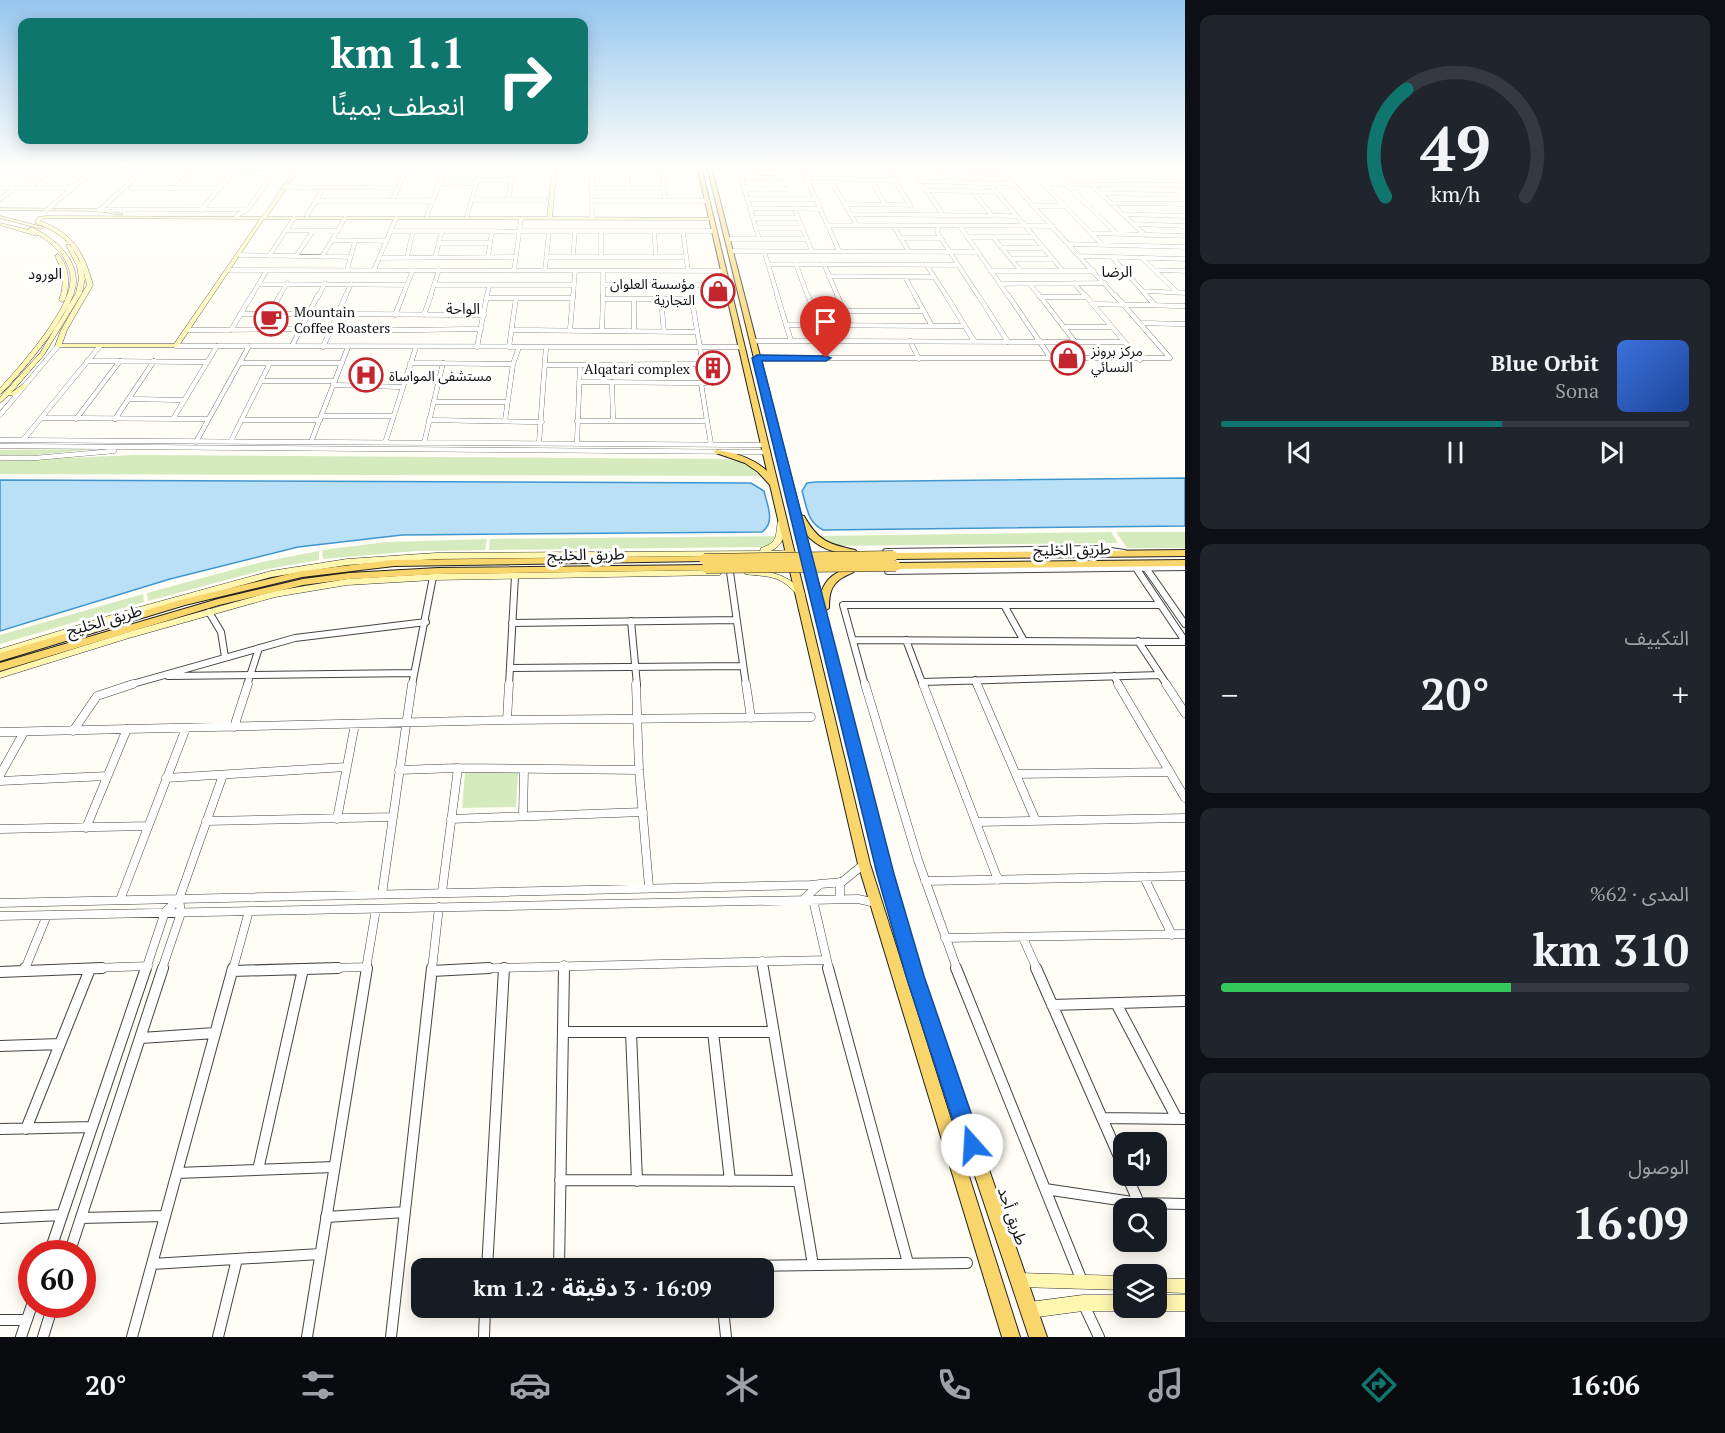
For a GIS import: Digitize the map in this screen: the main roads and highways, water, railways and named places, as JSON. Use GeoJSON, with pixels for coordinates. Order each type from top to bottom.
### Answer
{"type":"FeatureCollection","features":[{"type":"Feature","properties":{"kind":"main road","name":"طريق أحد"},"geometry":{"type":"LineString","coordinates":[[714,228],[724,271],[747,344],[757,358],[869,811],[915,976],[1038,1337]]}},
{"type":"Feature","properties":{"kind":"main road","name":"طريق أحد"},"geometry":{"type":"LineString","coordinates":[[725,228],[776,490],[864,864],[1011,1337]]}},
{"type":"Feature","properties":{"kind":"main road"},"geometry":{"type":"LineString","coordinates":[[717,452],[736,455],[755,464],[776,490]]}},
{"type":"Feature","properties":{"kind":"main road"},"geometry":{"type":"LineString","coordinates":[[795,510],[812,536],[821,543],[837,550],[852,552]]}},
{"type":"Feature","properties":{"kind":"main road","name":"طريق الخليج"},"geometry":{"type":"LineString","coordinates":[[0,657],[262,582],[348,567],[453,562],[894,561],[1185,553]]}},
{"type":"Feature","properties":{"kind":"main road","name":"طريق الخليج"},"geometry":{"type":"LineString","coordinates":[[894,561],[1185,565]]}},
{"type":"Feature","properties":{"kind":"main road","name":"طريق الخليج"},"geometry":{"type":"LineString","coordinates":[[0,667],[218,602],[303,582],[390,573],[566,572],[705,563]]}},
{"type":"Feature","properties":{"kind":"main road"},"geometry":{"type":"LineString","coordinates":[[821,616],[826,587],[832,579],[845,571]]}},
{"type":"Feature","properties":{"kind":"water"},"geometry":{"type":"Polygon","coordinates":[[[1185,478],[1185,526],[823,530],[811,518],[802,491],[807,483],[815,482],[1185,478]]]}},
{"type":"Feature","properties":{"kind":"water"},"geometry":{"type":"Polygon","coordinates":[[[0,480],[751,483],[764,491],[770,518],[762,532],[402,535],[298,547],[170,579],[0,631],[0,480]]]}},
{"type":"Feature","properties":{"kind":"place","name":"مؤسسة العلوان التجارية"},"geometry":{"type":"Point","coordinates":[718,291]}},
{"type":"Feature","properties":{"kind":"place","name":"Mountain Coffee Roasters"},"geometry":{"type":"Point","coordinates":[271,319]}},
{"type":"Feature","properties":{"kind":"place","name":"مركز برونز النسائي"},"geometry":{"type":"Point","coordinates":[1068,358]}},
{"type":"Feature","properties":{"kind":"place","name":"Alqatari complex"},"geometry":{"type":"Point","coordinates":[713,368]}},
{"type":"Feature","properties":{"kind":"place","name":"مستشفى المواساة"},"geometry":{"type":"Point","coordinates":[366,375]}},
{"type":"Feature","properties":{"kind":"district","name":"الرضا"},"geometry":{"type":"Point","coordinates":[1117,271]}},
{"type":"Feature","properties":{"kind":"district","name":"الورود"},"geometry":{"type":"Point","coordinates":[45,273]}},
{"type":"Feature","properties":{"kind":"district","name":"الواحة"},"geometry":{"type":"Point","coordinates":[463,308]}}]}
